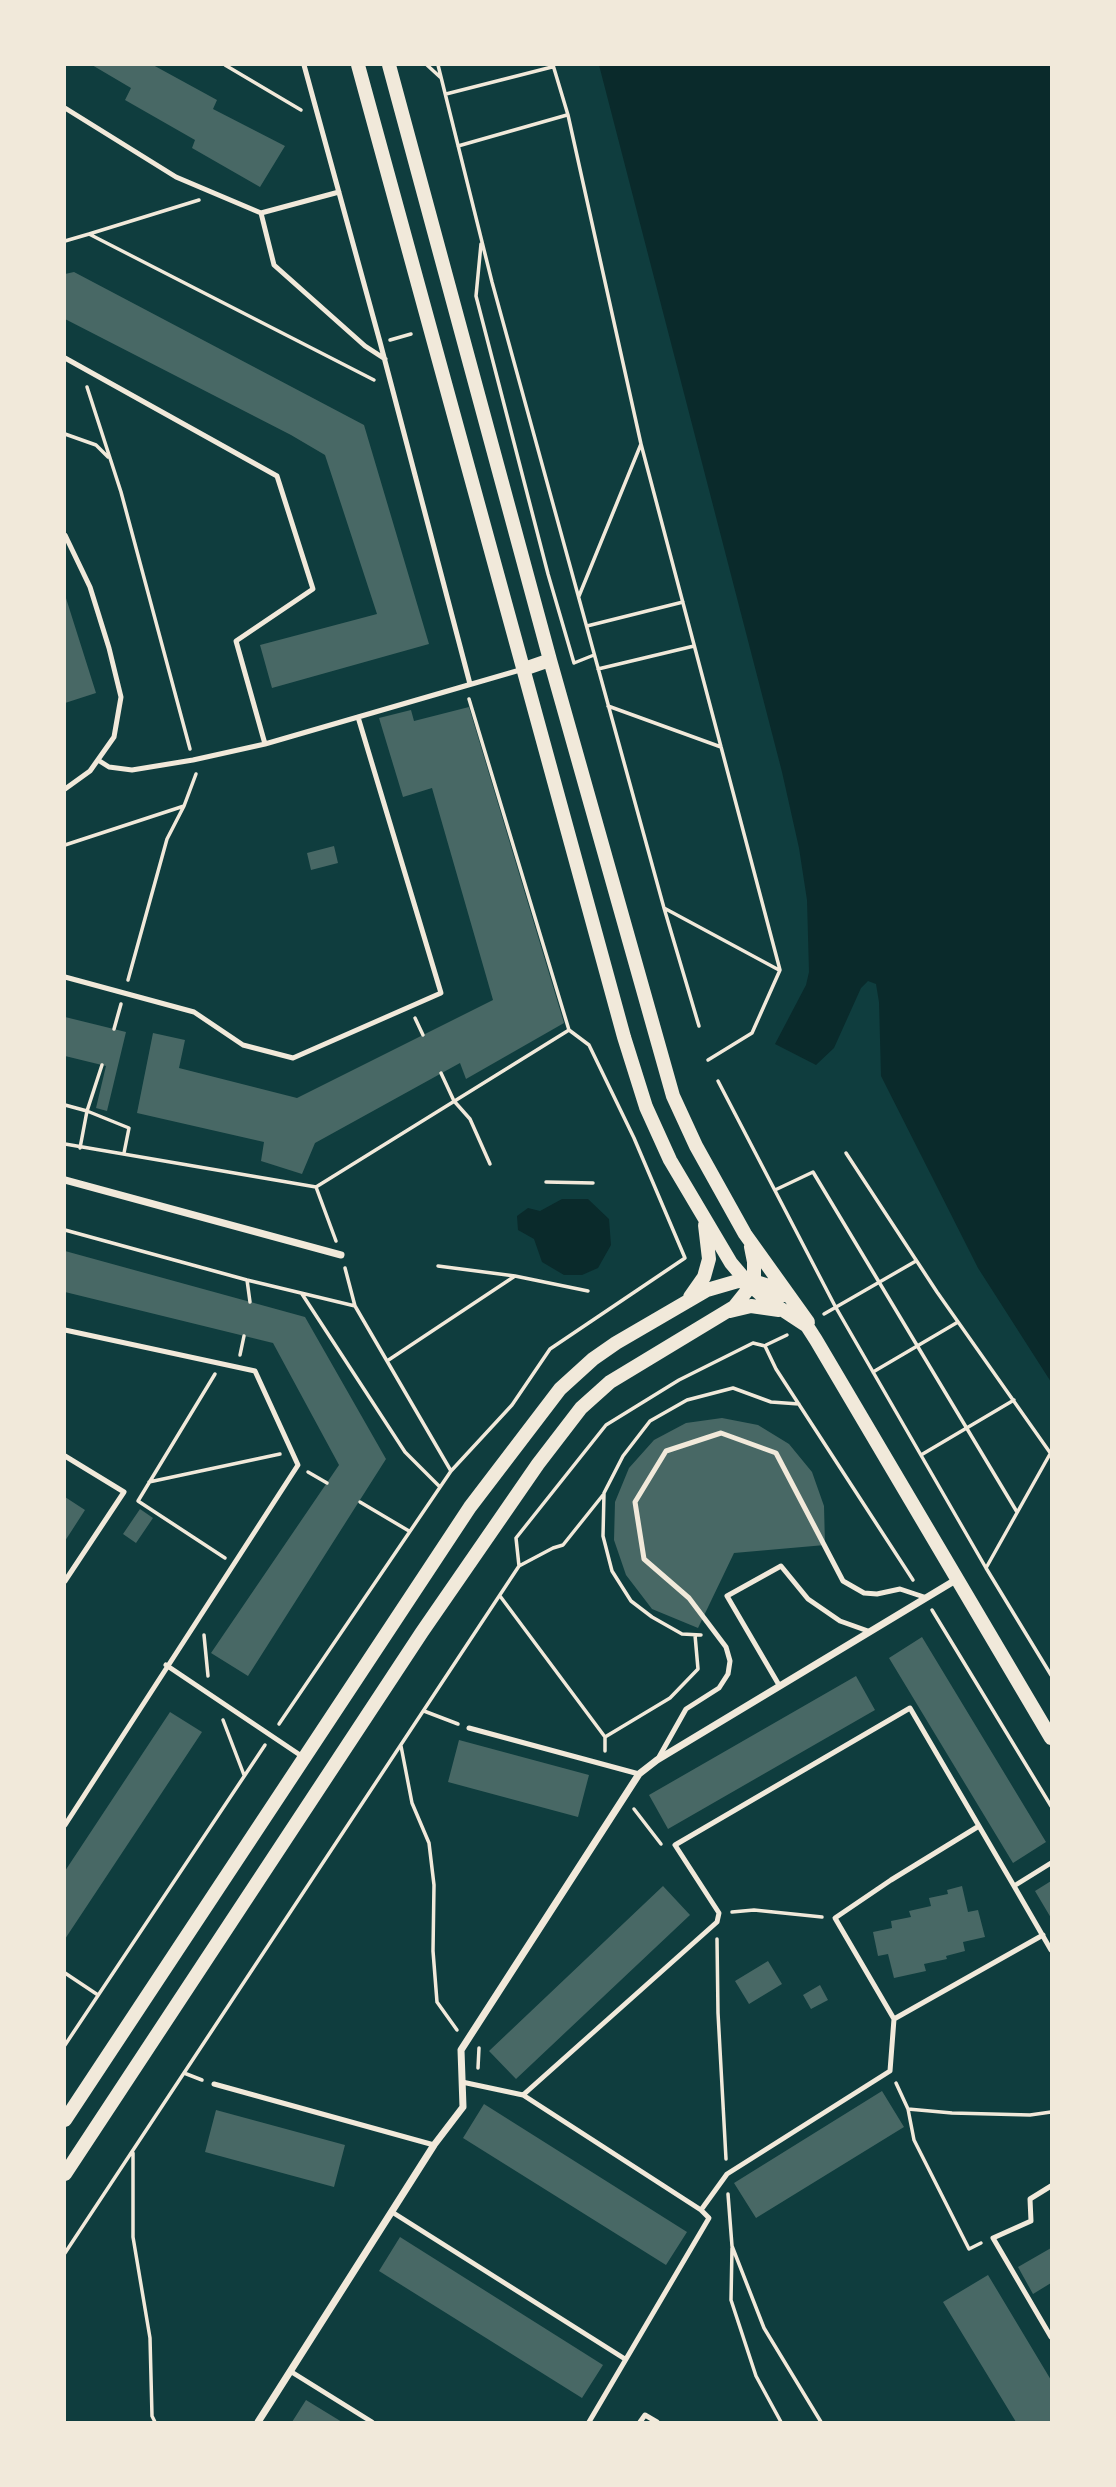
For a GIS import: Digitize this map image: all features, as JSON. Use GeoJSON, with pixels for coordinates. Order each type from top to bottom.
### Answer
{"type":"FeatureCollection","features":[{"type":"Feature","properties":{"kind":"main road"},"geometry":{"type":"LineString","coordinates":[[358,65],[646,1107],[670,1160],[731,1263],[766,1299],[795,1310]]}},
{"type":"Feature","properties":{"kind":"main road"},"geometry":{"type":"LineString","coordinates":[[389,65],[550,660],[673,1096],[696,1146],[745,1234],[795,1310],[810,1324],[816,1340],[1051,1738]]}},
{"type":"Feature","properties":{"kind":"main road"},"geometry":{"type":"LineString","coordinates":[[524,669],[550,660]]}},
{"type":"Feature","properties":{"kind":"main road"},"geometry":{"type":"LineString","coordinates":[[678,1308],[694,1293],[704,1277],[709,1259],[704,1219]]}},
{"type":"Feature","properties":{"kind":"main road"},"geometry":{"type":"LineString","coordinates":[[65,2174],[422,1632],[561,1434],[610,1382],[722,1314],[743,1298],[750,1283],[754,1262],[745,1234]]}},
{"type":"Feature","properties":{"kind":"main road"},"geometry":{"type":"LineString","coordinates":[[65,2120],[470,1507],[552,1399],[593,1359],[707,1290],[723,1284],[750,1283]]}},
{"type":"Feature","properties":{"kind":"main road"},"geometry":{"type":"LineString","coordinates":[[722,1314],[751,1306],[795,1310]]}},
{"type":"Feature","properties":{"kind":"street"},"geometry":{"type":"LineString","coordinates":[[65,1180],[341,1255]]}},
{"type":"Feature","properties":{"kind":"street"},"geometry":{"type":"LineString","coordinates":[[258,2422],[434,2145],[463,2107],[461,2050],[639,1774],[657,1760],[779,1685],[958,1578]]}},
{"type":"Feature","properties":{"kind":"lane"},"geometry":{"type":"LineString","coordinates":[[304,65],[470,684]]}},
{"type":"Feature","properties":{"kind":"lane"},"geometry":{"type":"LineString","coordinates":[[65,108],[176,177],[261,213],[339,192]]}},
{"type":"Feature","properties":{"kind":"lane"},"geometry":{"type":"LineString","coordinates":[[261,213],[274,265],[365,346],[384,359]]}},
{"type":"Feature","properties":{"kind":"lane"},"geometry":{"type":"LineString","coordinates":[[65,358],[277,476],[313,589],[236,641],[265,744]]}},
{"type":"Feature","properties":{"kind":"lane"},"geometry":{"type":"LineString","coordinates":[[65,535],[90,587],[121,697],[114,737],[90,771],[65,789]]}},
{"type":"Feature","properties":{"kind":"lane"},"geometry":{"type":"LineString","coordinates":[[98,760],[110,767],[132,771],[193,760],[265,744],[524,669]]}},
{"type":"Feature","properties":{"kind":"lane"},"geometry":{"type":"LineString","coordinates":[[65,978],[194,1012],[243,1045],[293,1058],[441,993],[358,717]]}},
{"type":"Feature","properties":{"kind":"lane"},"geometry":{"type":"LineString","coordinates":[[65,1331],[255,1371],[298,1465],[166,1665],[65,1825]]}},
{"type":"Feature","properties":{"kind":"lane"},"geometry":{"type":"LineString","coordinates":[[657,1760],[686,1709],[719,1688],[728,1674],[730,1661],[726,1647],[689,1598],[644,1559],[635,1502],[666,1451],[721,1433],[776,1453],[843,1581],[864,1593],[877,1594],[900,1588],[924,1597]]}},
{"type":"Feature","properties":{"kind":"lane"},"geometry":{"type":"LineString","coordinates":[[65,1456],[124,1492],[65,1581]]}},
{"type":"Feature","properties":{"kind":"lane"},"geometry":{"type":"LineString","coordinates":[[779,1685],[727,1596],[781,1566],[808,1599],[840,1621],[868,1631]]}},
{"type":"Feature","properties":{"kind":"lane"},"geometry":{"type":"LineString","coordinates":[[166,1665],[303,1757]]}},
{"type":"Feature","properties":{"kind":"lane"},"geometry":{"type":"LineString","coordinates":[[523,2095],[716,1922],[719,1913],[675,1845],[910,1708],[1051,1950]]}},
{"type":"Feature","properties":{"kind":"lane"},"geometry":{"type":"LineString","coordinates":[[469,1728],[639,1774]]}},
{"type":"Feature","properties":{"kind":"lane"},"geometry":{"type":"LineString","coordinates":[[701,2210],[727,2174],[890,2071],[894,2019],[835,1918],[979,1826]]}},
{"type":"Feature","properties":{"kind":"lane"},"geometry":{"type":"LineString","coordinates":[[1014,1886],[1051,1863]]}},
{"type":"Feature","properties":{"kind":"lane"},"geometry":{"type":"LineString","coordinates":[[894,2019],[1043,1936]]}},
{"type":"Feature","properties":{"kind":"lane"},"geometry":{"type":"LineString","coordinates":[[462,2082],[523,2095],[701,2210],[709,2218],[589,2422]]}},
{"type":"Feature","properties":{"kind":"lane"},"geometry":{"type":"LineString","coordinates":[[214,2084],[434,2145]]}},
{"type":"Feature","properties":{"kind":"lane"},"geometry":{"type":"LineString","coordinates":[[1051,2186],[1030,2199],[1031,2221],[993,2238],[1051,2337]]}},
{"type":"Feature","properties":{"kind":"lane"},"geometry":{"type":"LineString","coordinates":[[392,2212],[625,2359]]}},
{"type":"Feature","properties":{"kind":"lane"},"geometry":{"type":"LineString","coordinates":[[290,2371],[372,2422]]}},
{"type":"Feature","properties":{"kind":"lane"},"geometry":{"type":"LineString","coordinates":[[640,2422],[645,2415],[657,2422]]}},
{"type":"Feature","properties":{"kind":"path"},"geometry":{"type":"LineString","coordinates":[[225,65],[302,110]]}},
{"type":"Feature","properties":{"kind":"path"},"geometry":{"type":"LineString","coordinates":[[427,65],[441,78]]}},
{"type":"Feature","properties":{"kind":"path"},"geometry":{"type":"LineString","coordinates":[[438,65],[481,239],[578,597],[699,1026]]}},
{"type":"Feature","properties":{"kind":"path"},"geometry":{"type":"LineString","coordinates":[[446,94],[553,66],[568,115],[641,444],[780,971],[752,1033],[708,1060]]}},
{"type":"Feature","properties":{"kind":"path"},"geometry":{"type":"LineString","coordinates":[[458,146],[568,115]]}},
{"type":"Feature","properties":{"kind":"path"},"geometry":{"type":"LineString","coordinates":[[66,239],[217,194]]}},
{"type":"Feature","properties":{"kind":"path"},"geometry":{"type":"LineString","coordinates":[[89,234],[374,380]]}},
{"type":"Feature","properties":{"kind":"path"},"geometry":{"type":"LineString","coordinates":[[481,239],[476,296],[548,574],[574,663],[594,655]]}},
{"type":"Feature","properties":{"kind":"path"},"geometry":{"type":"LineString","coordinates":[[80,365],[111,460],[196,772],[184,806],[167,839],[114,1029]]}},
{"type":"Feature","properties":{"kind":"path"},"geometry":{"type":"LineString","coordinates":[[65,434],[96,445],[111,460]]}},
{"type":"Feature","properties":{"kind":"path"},"geometry":{"type":"LineString","coordinates":[[578,597],[641,444]]}},
{"type":"Feature","properties":{"kind":"path"},"geometry":{"type":"LineString","coordinates":[[587,626],[682,602]]}},
{"type":"Feature","properties":{"kind":"path"},"geometry":{"type":"LineString","coordinates":[[598,669],[694,646]]}},
{"type":"Feature","properties":{"kind":"path"},"geometry":{"type":"LineString","coordinates":[[65,2045],[451,1471],[512,1405],[550,1349],[685,1258],[634,1138],[589,1045],[569,1030],[471,700],[457,688]]}},
{"type":"Feature","properties":{"kind":"path"},"geometry":{"type":"LineString","coordinates":[[608,706],[721,747]]}},
{"type":"Feature","properties":{"kind":"path"},"geometry":{"type":"LineString","coordinates":[[65,845],[184,806]]}},
{"type":"Feature","properties":{"kind":"path"},"geometry":{"type":"LineString","coordinates":[[664,908],[780,971]]}},
{"type":"Feature","properties":{"kind":"path"},"geometry":{"type":"LineString","coordinates":[[65,1144],[316,1187],[569,1030]]}},
{"type":"Feature","properties":{"kind":"path"},"geometry":{"type":"LineString","coordinates":[[80,1148],[87,1111],[102,1065]]}},
{"type":"Feature","properties":{"kind":"path"},"geometry":{"type":"LineString","coordinates":[[441,1073],[454,1101],[470,1119],[490,1164]]}},
{"type":"Feature","properties":{"kind":"path"},"geometry":{"type":"LineString","coordinates":[[718,1081],[835,1306],[1051,1675]]}},
{"type":"Feature","properties":{"kind":"path"},"geometry":{"type":"LineString","coordinates":[[65,1105],[129,1128],[124,1153]]}},
{"type":"Feature","properties":{"kind":"path"},"geometry":{"type":"LineString","coordinates":[[846,1153],[916,1261],[1051,1454],[986,1568]]}},
{"type":"Feature","properties":{"kind":"path"},"geometry":{"type":"LineString","coordinates":[[775,1190],[813,1172],[1017,1512]]}},
{"type":"Feature","properties":{"kind":"path"},"geometry":{"type":"LineString","coordinates":[[546,1182],[593,1182]]}},
{"type":"Feature","properties":{"kind":"path"},"geometry":{"type":"LineString","coordinates":[[65,1230],[247,1280],[355,1306],[451,1471]]}},
{"type":"Feature","properties":{"kind":"path"},"geometry":{"type":"LineString","coordinates":[[835,1306],[916,1261]]}},
{"type":"Feature","properties":{"kind":"path"},"geometry":{"type":"LineString","coordinates":[[438,1266],[515,1276],[588,1291]]}},
{"type":"Feature","properties":{"kind":"path"},"geometry":{"type":"LineString","coordinates":[[387,1361],[515,1276]]}},
{"type":"Feature","properties":{"kind":"path"},"geometry":{"type":"LineString","coordinates":[[247,1280],[250,1302]]}},
{"type":"Feature","properties":{"kind":"path"},"geometry":{"type":"LineString","coordinates":[[302,1294],[405,1452],[440,1487]]}},
{"type":"Feature","properties":{"kind":"path"},"geometry":{"type":"LineString","coordinates":[[873,1372],[958,1322]]}},
{"type":"Feature","properties":{"kind":"path"},"geometry":{"type":"LineString","coordinates":[[238,1367],[244,1336]]}},
{"type":"Feature","properties":{"kind":"path"},"geometry":{"type":"LineString","coordinates":[[519,1566],[516,1538],[606,1425],[679,1380],[754,1343],[765,1346],[776,1369],[934,1612],[1051,1806]]}},
{"type":"Feature","properties":{"kind":"path"},"geometry":{"type":"LineString","coordinates":[[138,1501],[221,1364]]}},
{"type":"Feature","properties":{"kind":"path"},"geometry":{"type":"LineString","coordinates":[[65,2253],[519,1566],[563,1545],[604,1493],[623,1456],[650,1421],[687,1400],[733,1388],[771,1402],[799,1404]]}},
{"type":"Feature","properties":{"kind":"path"},"geometry":{"type":"LineString","coordinates":[[921,1455],[1014,1400]]}},
{"type":"Feature","properties":{"kind":"path"},"geometry":{"type":"LineString","coordinates":[[149,1482],[292,1452]]}},
{"type":"Feature","properties":{"kind":"path"},"geometry":{"type":"LineString","coordinates":[[298,1465],[327,1483]]}},
{"type":"Feature","properties":{"kind":"path"},"geometry":{"type":"LineString","coordinates":[[124,1492],[233,1563]]}},
{"type":"Feature","properties":{"kind":"path"},"geometry":{"type":"LineString","coordinates":[[604,1493],[603,1536],[612,1571],[631,1601],[652,1618],[682,1634],[705,1636]]}},
{"type":"Feature","properties":{"kind":"path"},"geometry":{"type":"LineString","coordinates":[[360,1502],[410,1531]]}},
{"type":"Feature","properties":{"kind":"path"},"geometry":{"type":"LineString","coordinates":[[500,1596],[605,1737],[606,1765]]}},
{"type":"Feature","properties":{"kind":"path"},"geometry":{"type":"LineString","coordinates":[[922,1619],[934,1612]]}},
{"type":"Feature","properties":{"kind":"path"},"geometry":{"type":"LineString","coordinates":[[605,1737],[670,1698],[698,1669],[695,1635]]}},
{"type":"Feature","properties":{"kind":"path"},"geometry":{"type":"LineString","coordinates":[[424,1711],[469,1728]]}},
{"type":"Feature","properties":{"kind":"path"},"geometry":{"type":"LineString","coordinates":[[401,1746],[412,1803],[429,1843],[434,1885],[433,1951],[437,2002],[466,2043],[479,2056]]}},
{"type":"Feature","properties":{"kind":"path"},"geometry":{"type":"LineString","coordinates":[[631,1807],[665,1849]]}},
{"type":"Feature","properties":{"kind":"path"},"geometry":{"type":"LineString","coordinates":[[719,1913],[754,1910],[835,1918]]}},
{"type":"Feature","properties":{"kind":"path"},"geometry":{"type":"LineString","coordinates":[[716,1922],[718,2013],[732,2246],[731,2300],[756,2376],[781,2422]]}},
{"type":"Feature","properties":{"kind":"path"},"geometry":{"type":"LineString","coordinates":[[65,1973],[98,1996]]}},
{"type":"Feature","properties":{"kind":"path"},"geometry":{"type":"LineString","coordinates":[[475,2085],[480,2045]]}},
{"type":"Feature","properties":{"kind":"path"},"geometry":{"type":"LineString","coordinates":[[890,2071],[908,2109],[914,2140],[969,2249],[993,2238]]}},
{"type":"Feature","properties":{"kind":"path"},"geometry":{"type":"LineString","coordinates":[[184,2073],[214,2084]]}},
{"type":"Feature","properties":{"kind":"path"},"geometry":{"type":"LineString","coordinates":[[908,2109],[1030,2115],[1051,2112]]}},
{"type":"Feature","properties":{"kind":"path"},"geometry":{"type":"LineString","coordinates":[[133,2151],[133,2237],[150,2338],[152,2416],[155,2422]]}},
{"type":"Feature","properties":{"kind":"path"},"geometry":{"type":"LineString","coordinates":[[732,2246],[764,2328],[821,2422]]}},
{"type":"Feature","properties":{"kind":"water"},"geometry":{"type":"Polygon","coordinates":[[[599,65],[1051,65],[1051,1382],[978,1268],[881,1076],[876,984],[868,981],[861,988],[834,1048],[816,1065],[775,1044],[806,985],[809,972],[807,900],[799,848],[782,772],[599,65]]]}},
{"type":"Feature","properties":{"kind":"water"},"geometry":{"type":"Polygon","coordinates":[[[562,1199],[588,1199],[609,1219],[611,1245],[598,1268],[582,1275],[564,1275],[542,1262],[534,1239],[518,1230],[517,1216],[528,1208],[540,1211],[562,1199]]]}},
{"type":"Feature","properties":{"kind":"building"},"geometry":{"type":"Polygon","coordinates":[[[92,65],[153,65],[217,100],[213,109],[285,146],[260,187],[192,148],[195,140],[125,100],[131,88],[92,65]]]}},
{"type":"Feature","properties":{"kind":"building"},"geometry":{"type":"Polygon","coordinates":[[[74,272],[364,425],[429,644],[272,688],[260,645],[377,614],[325,455],[65,319],[65,274],[74,272]]]}},
{"type":"Feature","properties":{"kind":"building"},"geometry":{"type":"Polygon","coordinates":[[[65,595],[96,693],[65,703],[65,595]]]}},
{"type":"Feature","properties":{"kind":"building"},"geometry":{"type":"Polygon","coordinates":[[[469,707],[564,1023],[466,1079],[460,1063],[315,1143],[302,1174],[261,1161],[264,1142],[137,1113],[153,1033],[185,1040],[179,1068],[297,1098],[493,1000],[432,788],[403,797],[379,718],[411,710],[414,721],[469,707]]]}},
{"type":"Feature","properties":{"kind":"building"},"geometry":{"type":"Polygon","coordinates":[[[334,846],[338,863],[311,870],[307,853],[334,846]]]}},
{"type":"Feature","properties":{"kind":"building"},"geometry":{"type":"Polygon","coordinates":[[[65,1017],[126,1032],[107,1111],[96,1108],[106,1066],[65,1056],[65,1017]]]}},
{"type":"Feature","properties":{"kind":"building"},"geometry":{"type":"Polygon","coordinates":[[[65,1251],[305,1317],[386,1459],[248,1676],[211,1653],[339,1465],[273,1343],[65,1292],[65,1251]]]}},
{"type":"Feature","properties":{"kind":"building"},"geometry":{"type":"Polygon","coordinates":[[[722,1418],[758,1425],[789,1444],[812,1472],[824,1506],[825,1545],[734,1553],[698,1628],[652,1609],[626,1575],[614,1540],[615,1502],[629,1468],[654,1440],[686,1423],[722,1418]]]}},
{"type":"Feature","properties":{"kind":"building"},"geometry":{"type":"Polygon","coordinates":[[[65,1497],[85,1510],[65,1541],[65,1497]]]}},
{"type":"Feature","properties":{"kind":"building"},"geometry":{"type":"Polygon","coordinates":[[[140,1509],[153,1518],[136,1543],[123,1534],[140,1509]]]}},
{"type":"Feature","properties":{"kind":"building"},"geometry":{"type":"Polygon","coordinates":[[[922,1637],[1046,1842],[1013,1863],[889,1658],[922,1637]]]}},
{"type":"Feature","properties":{"kind":"building"},"geometry":{"type":"Polygon","coordinates":[[[856,1676],[875,1710],[668,1829],[649,1795],[856,1676]]]}},
{"type":"Feature","properties":{"kind":"building"},"geometry":{"type":"Polygon","coordinates":[[[170,1712],[202,1732],[65,1939],[65,1871],[170,1712]]]}},
{"type":"Feature","properties":{"kind":"building"},"geometry":{"type":"Polygon","coordinates":[[[459,1740],[589,1775],[578,1817],[448,1782],[459,1740]]]}},
{"type":"Feature","properties":{"kind":"building"},"geometry":{"type":"Polygon","coordinates":[[[1051,1881],[1051,1918],[1035,1891],[1051,1881]]]}},
{"type":"Feature","properties":{"kind":"building"},"geometry":{"type":"Polygon","coordinates":[[[663,1886],[690,1915],[516,2079],[489,2051],[663,1886]]]}},
{"type":"Feature","properties":{"kind":"building"},"geometry":{"type":"Polygon","coordinates":[[[962,1886],[968,1912],[978,1910],[985,1937],[963,1942],[965,1951],[946,1956],[947,1959],[924,1964],[926,1971],[894,1978],[888,1954],[878,1956],[873,1932],[892,1928],[891,1921],[911,1917],[909,1911],[931,1906],[929,1898],[948,1894],[947,1890],[962,1886]]]}},
{"type":"Feature","properties":{"kind":"building"},"geometry":{"type":"Polygon","coordinates":[[[768,1961],[782,1984],[749,2004],[735,1981],[768,1961]]]}},
{"type":"Feature","properties":{"kind":"building"},"geometry":{"type":"Polygon","coordinates":[[[820,1985],[828,2000],[811,2009],[803,1995],[820,1985]]]}},
{"type":"Feature","properties":{"kind":"building"},"geometry":{"type":"Polygon","coordinates":[[[882,2091],[904,2127],[756,2218],[734,2183],[882,2091]]]}},
{"type":"Feature","properties":{"kind":"building"},"geometry":{"type":"Polygon","coordinates":[[[484,2104],[687,2232],[666,2265],[463,2138],[484,2104]]]}},
{"type":"Feature","properties":{"kind":"building"},"geometry":{"type":"Polygon","coordinates":[[[216,2110],[345,2145],[334,2187],[205,2152],[216,2110]]]}},
{"type":"Feature","properties":{"kind":"building"},"geometry":{"type":"Polygon","coordinates":[[[400,2237],[603,2365],[582,2398],[379,2271],[400,2237]]]}},
{"type":"Feature","properties":{"kind":"building"},"geometry":{"type":"Polygon","coordinates":[[[1051,2248],[1051,2283],[1033,2294],[1018,2267],[1051,2248]]]}},
{"type":"Feature","properties":{"kind":"building"},"geometry":{"type":"Polygon","coordinates":[[[988,2275],[1051,2380],[1051,2422],[1016,2422],[943,2302],[988,2275]]]}},
{"type":"Feature","properties":{"kind":"building"},"geometry":{"type":"Polygon","coordinates":[[[306,2400],[342,2422],[292,2422],[306,2400]]]}}]}
